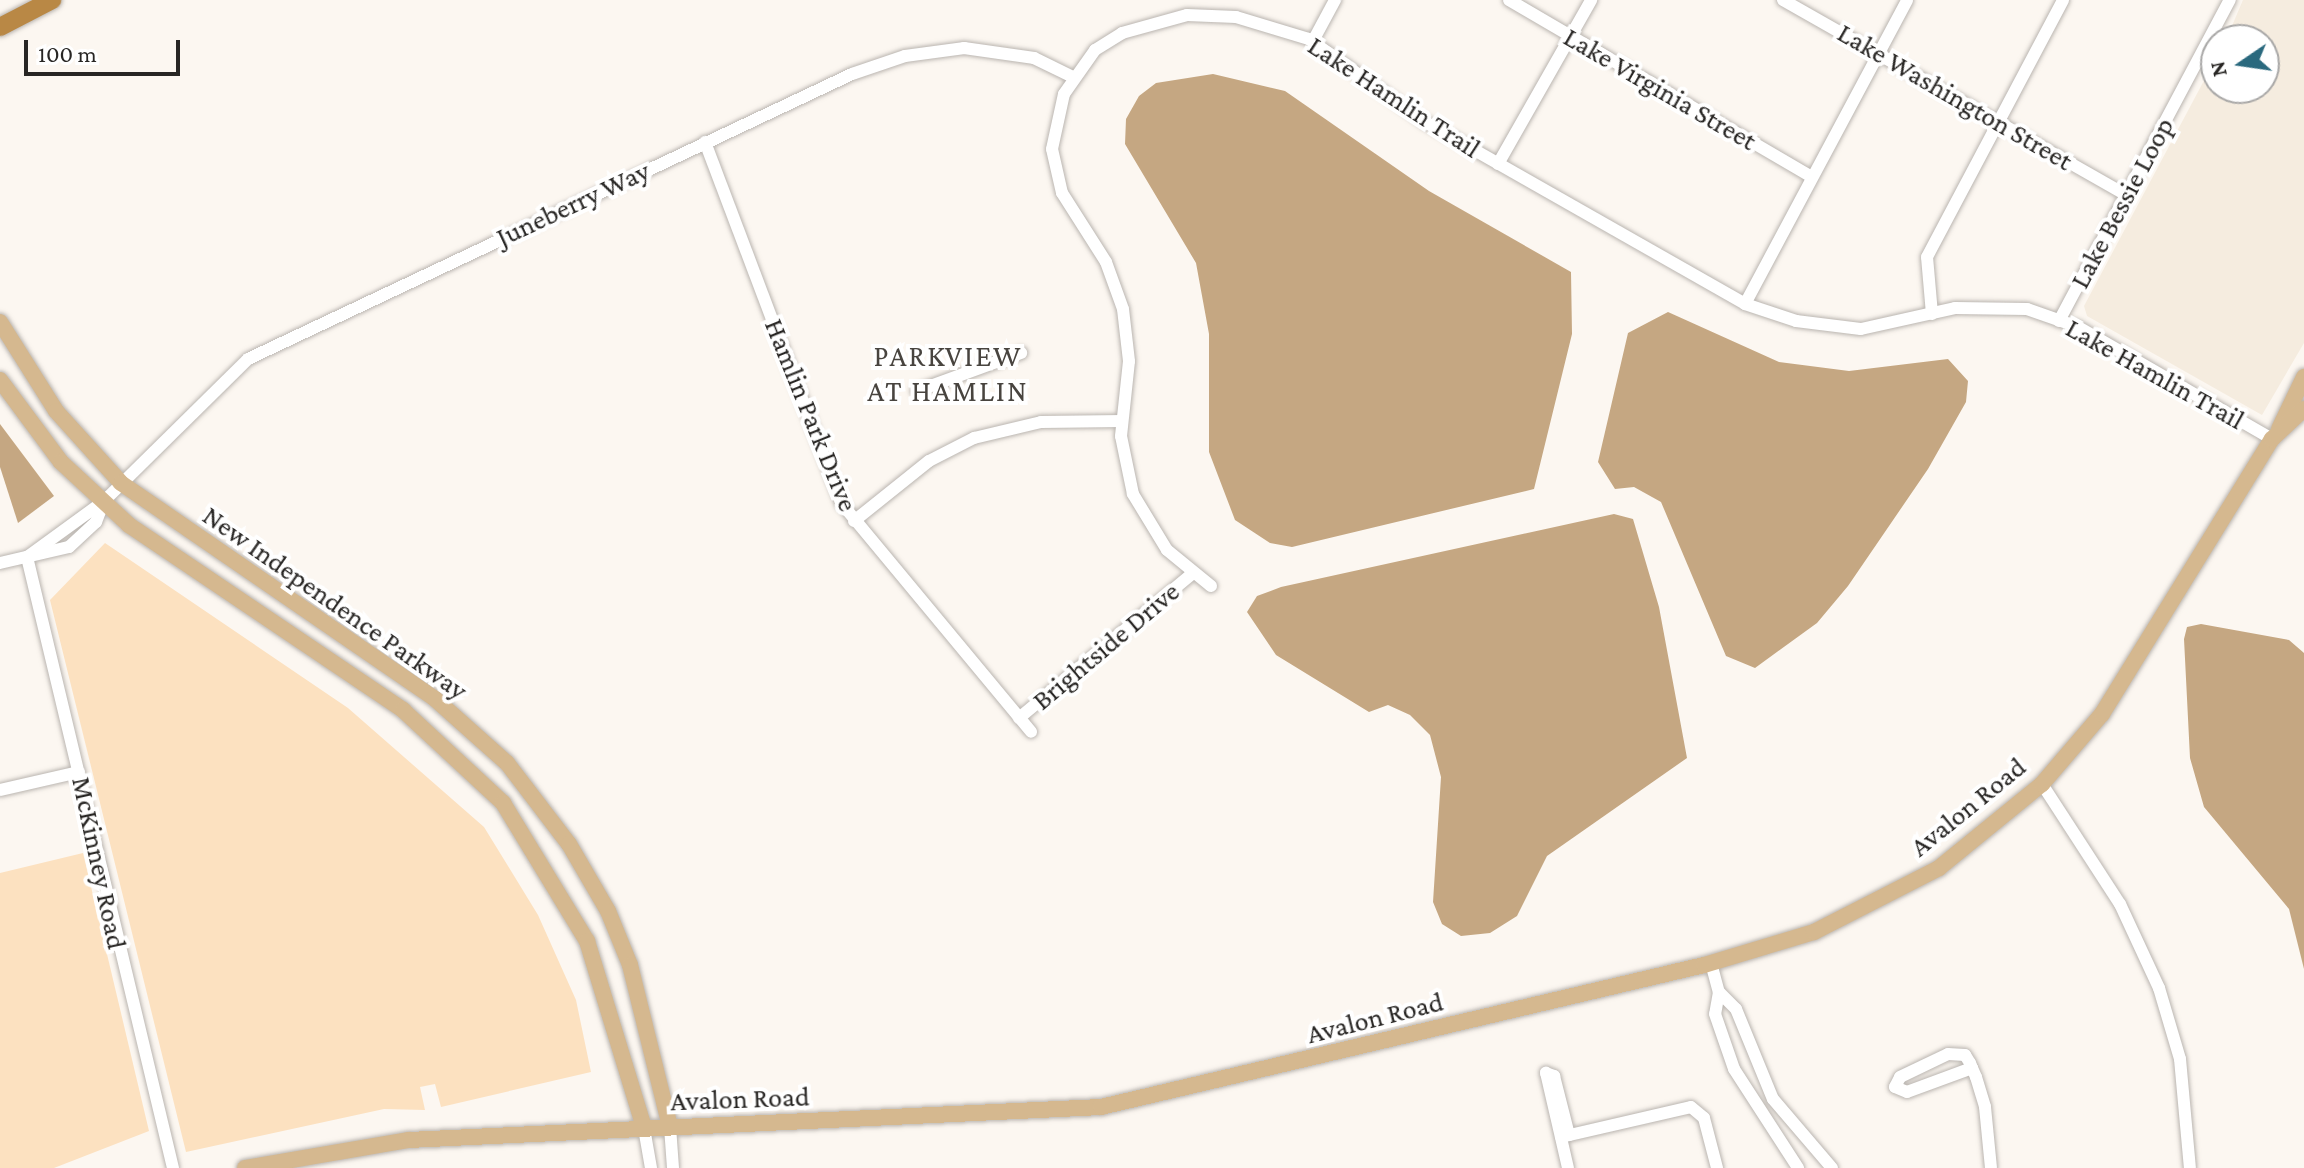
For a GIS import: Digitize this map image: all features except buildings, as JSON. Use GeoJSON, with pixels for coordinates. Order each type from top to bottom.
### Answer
{"type":"FeatureCollection","features":[{"type":"Feature","properties":{"kind":"highway"},"geometry":{"type":"LineString","coordinates":[[2,28],[52,0]]}},
{"type":"Feature","properties":{"kind":"main road","name":"New Independence Parkway"},"geometry":{"type":"LineString","coordinates":[[0,322],[56,411],[121,483],[434,698],[507,763],[569,844],[608,911],[630,965],[670,1127]]}},
{"type":"Feature","properties":{"kind":"main road","name":"Avalon Road"},"geometry":{"type":"LineString","coordinates":[[245,1168],[409,1140],[1101,1107],[1711,963],[1814,932],[1886,899],[1939,868],[2042,784],[2102,714],[2275,435],[2304,377]]}},
{"type":"Feature","properties":{"kind":"main road","name":"New Independence Parkway"},"geometry":{"type":"LineString","coordinates":[[0,380],[61,462],[104,501],[205,582],[403,710],[503,803],[587,941],[644,1128]]}},
{"type":"Feature","properties":{"kind":"main road","name":"Avalon Road"},"geometry":{"type":"LineString","coordinates":[[2275,435],[2304,409]]}},
{"type":"Feature","properties":{"kind":"street"},"geometry":{"type":"LineString","coordinates":[[1313,41],[1335,0]]}},
{"type":"Feature","properties":{"kind":"street","name":"Lake Virginia Street"},"geometry":{"type":"LineString","coordinates":[[1509,0],[1812,177]]}},
{"type":"Feature","properties":{"kind":"street"},"geometry":{"type":"LineString","coordinates":[[1498,164],[1591,0]]}},
{"type":"Feature","properties":{"kind":"street","name":"Lake Washington Street"},"geometry":{"type":"LineString","coordinates":[[1783,0],[2126,195]]}},
{"type":"Feature","properties":{"kind":"street"},"geometry":{"type":"LineString","coordinates":[[1745,304],[1907,0]]}},
{"type":"Feature","properties":{"kind":"street"},"geometry":{"type":"LineString","coordinates":[[1932,314],[1927,257],[2063,0]]}},
{"type":"Feature","properties":{"kind":"street","name":"Lake Bessie Loop"},"geometry":{"type":"LineString","coordinates":[[2059,321],[2230,0]]}},
{"type":"Feature","properties":{"kind":"street","name":"Lake Hamlin Trail"},"geometry":{"type":"LineString","coordinates":[[1211,586],[1192,574],[1136,501],[1122,421],[1129,361],[1123,309],[1054,166],[1054,122],[1073,77],[1122,33],[1187,15],[1236,17],[1313,41],[1498,164],[1745,304],[1796,321],[1861,329],[1989,306],[2059,321],[2275,435]]}},
{"type":"Feature","properties":{"kind":"street","name":"Juneberry Way"},"geometry":{"type":"LineString","coordinates":[[104,501],[226,376],[268,347],[864,68],[919,52],[1001,51],[1073,77]]}},
{"type":"Feature","properties":{"kind":"street","name":"Hamlin Park Drive"},"geometry":{"type":"LineString","coordinates":[[705,142],[833,483],[854,521],[1031,732]]}},
{"type":"Feature","properties":{"kind":"street"},"geometry":{"type":"LineString","coordinates":[[917,391],[1021,353]]}},
{"type":"Feature","properties":{"kind":"street"},"geometry":{"type":"LineString","coordinates":[[854,521],[929,461],[974,438],[1041,422],[1122,421]]}},
{"type":"Feature","properties":{"kind":"street"},"geometry":{"type":"LineString","coordinates":[[27,557],[104,501]]}},
{"type":"Feature","properties":{"kind":"street"},"geometry":{"type":"LineString","coordinates":[[0,563],[69,547],[96,522],[104,501]]}},
{"type":"Feature","properties":{"kind":"street","name":"McKinney Road"},"geometry":{"type":"LineString","coordinates":[[27,557],[173,1168]]}},
{"type":"Feature","properties":{"kind":"street","name":"Brightside Drive"},"geometry":{"type":"LineString","coordinates":[[1019,718],[1192,574]]}},
{"type":"Feature","properties":{"kind":"street"},"geometry":{"type":"LineString","coordinates":[[0,790],[79,772]]}},
{"type":"Feature","properties":{"kind":"street"},"geometry":{"type":"LineString","coordinates":[[2042,784],[2120,904],[2159,988],[2180,1059],[2190,1168]]}},
{"type":"Feature","properties":{"kind":"street"},"geometry":{"type":"LineString","coordinates":[[1711,963],[1719,992],[1715,1014],[1737,1078],[1798,1168]]}},
{"type":"Feature","properties":{"kind":"street"},"geometry":{"type":"LineString","coordinates":[[1719,992],[1736,1009],[1773,1099],[1832,1168]]}},
{"type":"Feature","properties":{"kind":"street"},"geometry":{"type":"LineString","coordinates":[[1972,1068],[1907,1092],[1895,1089],[1900,1077],[1950,1053],[1965,1055],[1972,1068],[1991,1168]]}},
{"type":"Feature","properties":{"kind":"street"},"geometry":{"type":"LineString","coordinates":[[1568,1168],[1565,1136],[1691,1107],[1704,1118],[1717,1168]]}},
{"type":"Feature","properties":{"kind":"street"},"geometry":{"type":"LineString","coordinates":[[670,1127],[673,1168]]}},
{"type":"Feature","properties":{"kind":"street"},"geometry":{"type":"LineString","coordinates":[[644,1128],[651,1168]]}},
{"type":"Feature","properties":{"kind":"shaded area"},"geometry":{"type":"Polygon","coordinates":[[[2243,0],[2304,0],[2304,343],[2262,415],[2087,316],[2084,306],[2200,88],[2200,104],[2280,104],[2280,24],[2233,24],[2243,0]]]}},
{"type":"Feature","properties":{"kind":"shaded area"},"geometry":{"type":"Polygon","coordinates":[[[1213,74],[1285,91],[1429,191],[1571,272],[1572,334],[1534,489],[1292,547],[1270,543],[1235,520],[1209,452],[1209,334],[1196,263],[1125,144],[1126,119],[1139,96],[1156,83],[1213,74]]]}},
{"type":"Feature","properties":{"kind":"shaded area"},"geometry":{"type":"Polygon","coordinates":[[[1668,312],[1779,362],[1849,371],[1948,359],[1968,381],[1966,402],[1928,469],[1848,586],[1817,623],[1755,668],[1726,656],[1661,502],[1634,487],[1615,489],[1598,462],[1628,333],[1668,312]]]}},
{"type":"Feature","properties":{"kind":"shaded area"},"geometry":{"type":"Polygon","coordinates":[[[0,424],[54,496],[18,523],[0,467],[0,424]]]}},
{"type":"Feature","properties":{"kind":"shaded area"},"geometry":{"type":"Polygon","coordinates":[[[1614,514],[1633,519],[1659,607],[1687,758],[1547,856],[1517,916],[1490,933],[1461,936],[1442,924],[1433,902],[1441,777],[1430,735],[1410,715],[1388,705],[1369,712],[1276,655],[1247,612],[1257,596],[1281,587],[1614,514]]]}},
{"type":"Feature","properties":{"kind":"shaded area"},"geometry":{"type":"Polygon","coordinates":[[[105,543],[348,708],[484,827],[538,915],[576,1000],[591,1072],[441,1107],[435,1084],[420,1087],[425,1110],[384,1109],[186,1152],[50,600],[105,543]]]}},
{"type":"Feature","properties":{"kind":"shaded area"},"geometry":{"type":"Polygon","coordinates":[[[2201,624],[2289,640],[2304,653],[2304,969],[2289,909],[2204,807],[2190,758],[2184,639],[2187,627],[2201,624]]]}},
{"type":"Feature","properties":{"kind":"shaded area"},"geometry":{"type":"Polygon","coordinates":[[[83,853],[149,1131],[54,1168],[0,1168],[0,873],[83,853]]]}},
{"type":"Feature","properties":{"kind":"district","name":"PARKVIEW AT HAMLIN"},"geometry":{"type":"Point","coordinates":[948,373]}}]}
